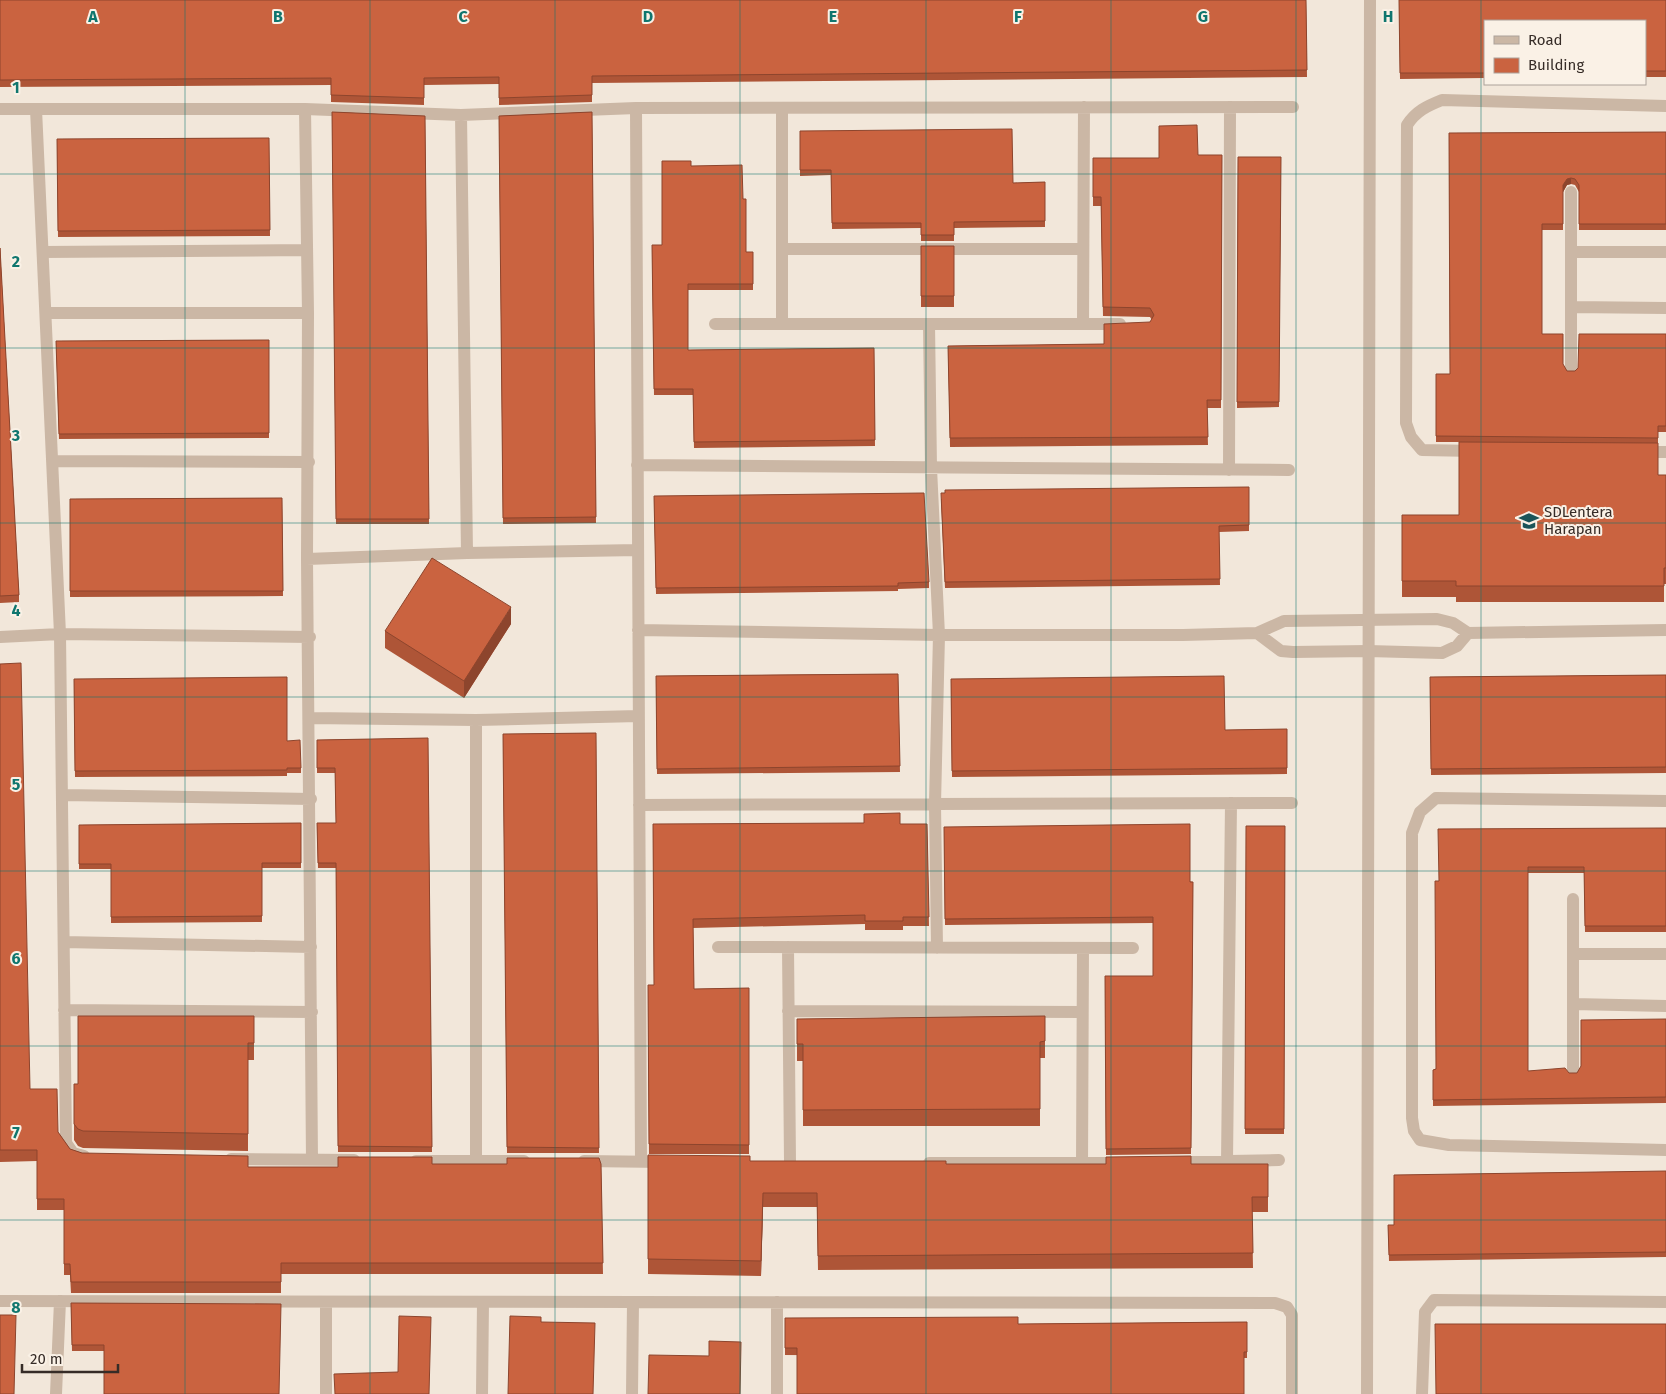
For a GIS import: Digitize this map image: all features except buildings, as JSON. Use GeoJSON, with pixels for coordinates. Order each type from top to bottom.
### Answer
{"type":"FeatureCollection","features":[{"type":"Feature","properties":{"kind":"street"},"geometry":{"type":"LineString","coordinates":[[1367,1394],[1370,0]]}},
{"type":"Feature","properties":{"kind":"street"},"geometry":{"type":"LineString","coordinates":[[1491,451],[1422,450],[1411,437],[1406,424],[1408,125],[1413,115],[1442,100],[1666,106]]}},
{"type":"Feature","properties":{"kind":"street"},"geometry":{"type":"LineString","coordinates":[[1083,324],[1084,107]]}},
{"type":"Feature","properties":{"kind":"street"},"geometry":{"type":"LineString","coordinates":[[1229,470],[1230,107]]}},
{"type":"Feature","properties":{"kind":"street"},"geometry":{"type":"LineString","coordinates":[[0,109],[305,109],[461,115],[636,108],[1293,107]]}},
{"type":"Feature","properties":{"kind":"street"},"geometry":{"type":"LineString","coordinates":[[636,108],[640,1162]]}},
{"type":"Feature","properties":{"kind":"street"},"geometry":{"type":"LineString","coordinates":[[782,108],[782,324]]}},
{"type":"Feature","properties":{"kind":"street"},"geometry":{"type":"LineString","coordinates":[[36,109],[60,634],[66,1143],[73,1153],[101,1156]]}},
{"type":"Feature","properties":{"kind":"street"},"geometry":{"type":"LineString","coordinates":[[305,109],[308,250],[312,1160]]}},
{"type":"Feature","properties":{"kind":"street"},"geometry":{"type":"LineString","coordinates":[[461,115],[467,553]]}},
{"type":"Feature","properties":{"kind":"street"},"geometry":{"type":"LineString","coordinates":[[1571,192],[1571,370]]}},
{"type":"Feature","properties":{"kind":"street"},"geometry":{"type":"LineString","coordinates":[[782,248],[1083,248]]}},
{"type":"Feature","properties":{"kind":"street"},"geometry":{"type":"LineString","coordinates":[[43,252],[308,250]]}},
{"type":"Feature","properties":{"kind":"street"},"geometry":{"type":"LineString","coordinates":[[1571,252],[1666,252]]}},
{"type":"Feature","properties":{"kind":"street"},"geometry":{"type":"LineString","coordinates":[[1571,307],[1666,308]]}},
{"type":"Feature","properties":{"kind":"street"},"geometry":{"type":"LineString","coordinates":[[46,312],[308,312]]}},
{"type":"Feature","properties":{"kind":"street"},"geometry":{"type":"LineString","coordinates":[[715,324],[1137,324]]}},
{"type":"Feature","properties":{"kind":"street"},"geometry":{"type":"LineString","coordinates":[[929,324],[931,468],[939,635],[935,804],[937,948]]}},
{"type":"Feature","properties":{"kind":"street"},"geometry":{"type":"LineString","coordinates":[[1627,452],[1666,452]]}},
{"type":"Feature","properties":{"kind":"street"},"geometry":{"type":"LineString","coordinates":[[53,461],[308,462]]}},
{"type":"Feature","properties":{"kind":"street"},"geometry":{"type":"LineString","coordinates":[[637,465],[1289,470]]}},
{"type":"Feature","properties":{"kind":"street"},"geometry":{"type":"LineString","coordinates":[[308,560],[467,553],[638,550]]}},
{"type":"Feature","properties":{"kind":"street"},"geometry":{"type":"LineString","coordinates":[[638,630],[939,635],[1257,633],[1284,621],[1368,619],[1437,619],[1453,624],[1468,633],[1666,630]]}},
{"type":"Feature","properties":{"kind":"street"},"geometry":{"type":"LineString","coordinates":[[1257,633],[1282,651],[1442,653],[1456,646],[1468,633]]}},
{"type":"Feature","properties":{"kind":"street"},"geometry":{"type":"LineString","coordinates":[[0,637],[60,634],[310,637]]}},
{"type":"Feature","properties":{"kind":"street"},"geometry":{"type":"LineString","coordinates":[[310,718],[476,720],[638,716]]}},
{"type":"Feature","properties":{"kind":"street"},"geometry":{"type":"LineString","coordinates":[[476,720],[476,1161]]}},
{"type":"Feature","properties":{"kind":"street"},"geometry":{"type":"LineString","coordinates":[[63,795],[311,799]]}},
{"type":"Feature","properties":{"kind":"street"},"geometry":{"type":"LineString","coordinates":[[1666,801],[1436,798],[1420,812],[1412,833],[1412,1118],[1414,1131],[1420,1140],[1448,1145],[1666,1150]]}},
{"type":"Feature","properties":{"kind":"street"},"geometry":{"type":"LineString","coordinates":[[1227,1162],[1231,803]]}},
{"type":"Feature","properties":{"kind":"street"},"geometry":{"type":"LineString","coordinates":[[639,805],[1292,803]]}},
{"type":"Feature","properties":{"kind":"street"},"geometry":{"type":"LineString","coordinates":[[1573,899],[1573,1072]]}},
{"type":"Feature","properties":{"kind":"street"},"geometry":{"type":"LineString","coordinates":[[64,942],[311,947]]}},
{"type":"Feature","properties":{"kind":"street"},"geometry":{"type":"LineString","coordinates":[[718,947],[1133,948]]}},
{"type":"Feature","properties":{"kind":"street"},"geometry":{"type":"LineString","coordinates":[[788,947],[790,1162]]}},
{"type":"Feature","properties":{"kind":"street"},"geometry":{"type":"LineString","coordinates":[[1082,1164],[1083,948]]}},
{"type":"Feature","properties":{"kind":"street"},"geometry":{"type":"LineString","coordinates":[[1573,954],[1666,954]]}},
{"type":"Feature","properties":{"kind":"street"},"geometry":{"type":"LineString","coordinates":[[1573,1004],[1666,1006]]}},
{"type":"Feature","properties":{"kind":"street"},"geometry":{"type":"LineString","coordinates":[[64,1010],[312,1012]]}},
{"type":"Feature","properties":{"kind":"street"},"geometry":{"type":"LineString","coordinates":[[788,1011],[1082,1012]]}},
{"type":"Feature","properties":{"kind":"street"},"geometry":{"type":"LineString","coordinates":[[216,1158],[370,1160]]}},
{"type":"Feature","properties":{"kind":"street"},"geometry":{"type":"LineString","coordinates":[[1160,1163],[1279,1160]]}},
{"type":"Feature","properties":{"kind":"street"},"geometry":{"type":"LineString","coordinates":[[399,1161],[534,1161]]}},
{"type":"Feature","properties":{"kind":"street"},"geometry":{"type":"LineString","coordinates":[[573,1162],[680,1162]]}},
{"type":"Feature","properties":{"kind":"street"},"geometry":{"type":"LineString","coordinates":[[917,1163],[1140,1163]]}},
{"type":"Feature","properties":{"kind":"street"},"geometry":{"type":"LineString","coordinates":[[1422,1394],[1424,1312],[1434,1300],[1666,1302]]}},
{"type":"Feature","properties":{"kind":"street"},"geometry":{"type":"LineString","coordinates":[[0,1301],[1275,1303],[1287,1307],[1292,1315],[1292,1394]]}},
{"type":"Feature","properties":{"kind":"street"},"geometry":{"type":"LineString","coordinates":[[56,1394],[60,1301]]}},
{"type":"Feature","properties":{"kind":"street"},"geometry":{"type":"LineString","coordinates":[[326,1302],[326,1394]]}},
{"type":"Feature","properties":{"kind":"street"},"geometry":{"type":"LineString","coordinates":[[482,1302],[482,1394]]}},
{"type":"Feature","properties":{"kind":"street"},"geometry":{"type":"LineString","coordinates":[[632,1394],[633,1302]]}},
{"type":"Feature","properties":{"kind":"street"},"geometry":{"type":"LineString","coordinates":[[777,1302],[777,1394]]}},
{"type":"Feature","properties":{"kind":"place","name":"SDLentera Harapan"},"geometry":{"type":"Point","coordinates":[1529,521]}}]}
